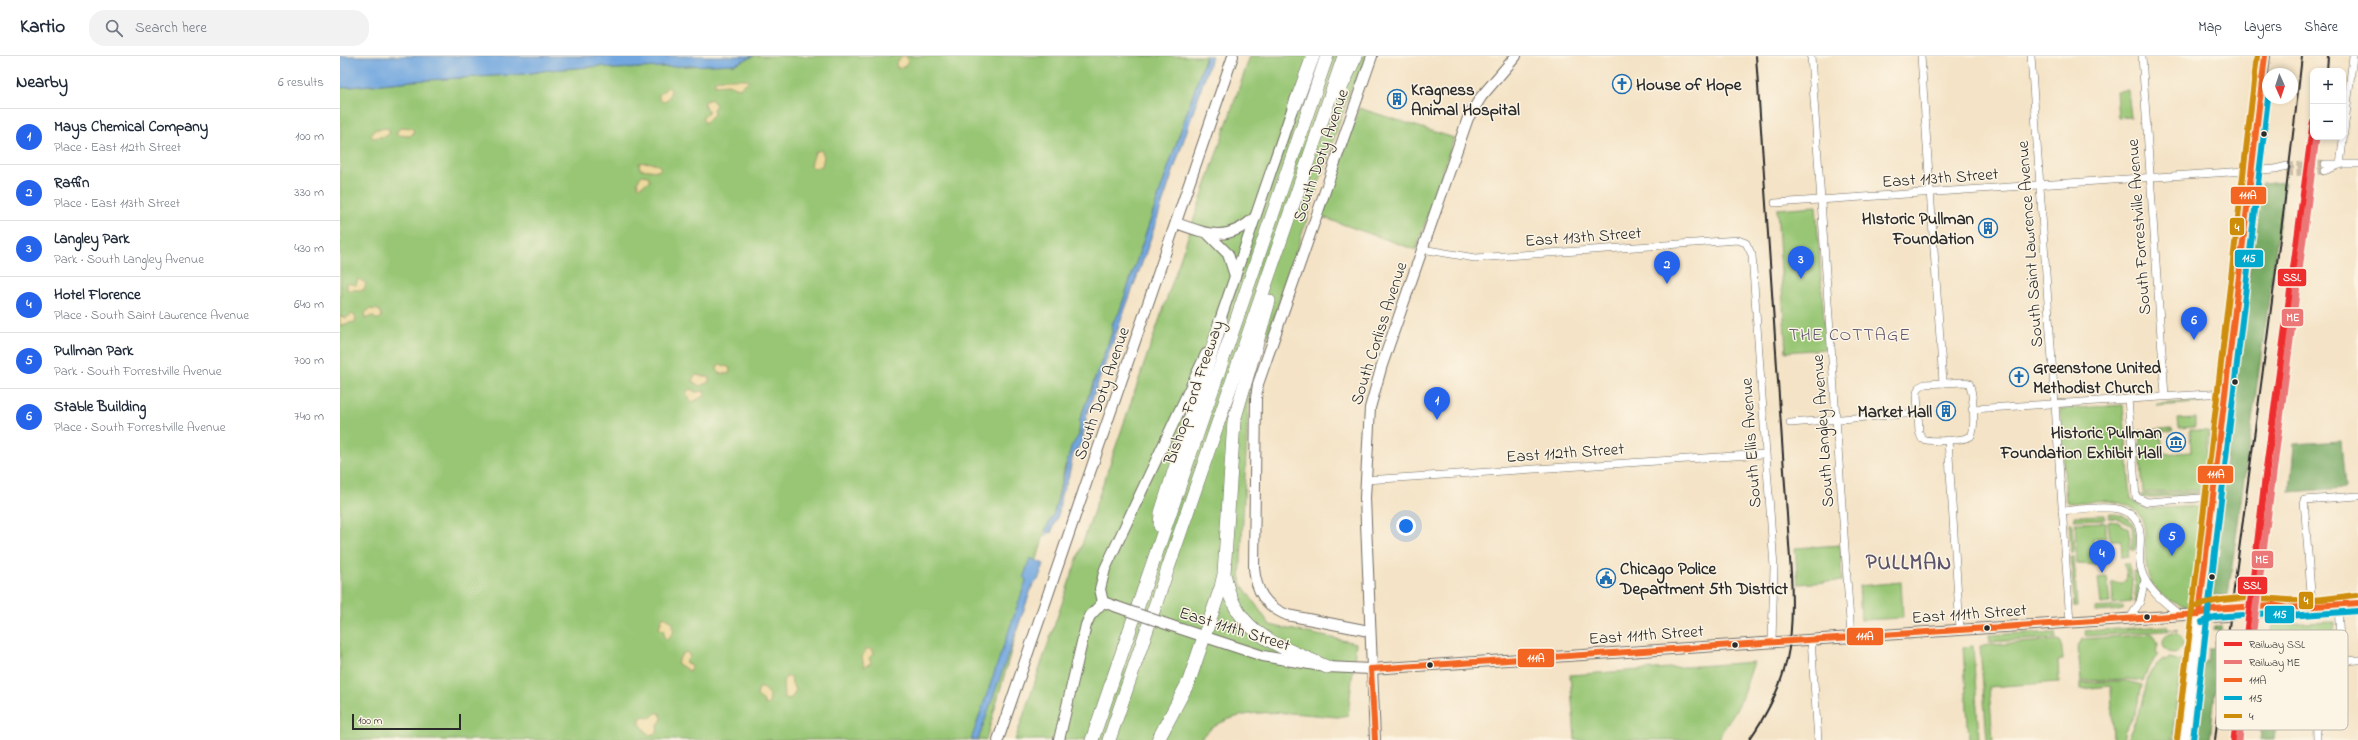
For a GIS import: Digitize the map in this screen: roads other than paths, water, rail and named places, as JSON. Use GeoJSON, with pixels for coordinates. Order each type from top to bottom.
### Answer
{"type":"FeatureCollection","features":[{"type":"Feature","properties":{"kind":"highway"},"geometry":{"type":"LineString","coordinates":[[1295,105],[1313,56]]}},
{"type":"Feature","properties":{"kind":"highway","name":"Bishop Ford Freeway"},"geometry":{"type":"LineString","coordinates":[[1092,740],[1327,56]]}},
{"type":"Feature","properties":{"kind":"highway","name":"Bishop Ford Freeway"},"geometry":{"type":"LineString","coordinates":[[1109,740],[1344,56]]}},
{"type":"Feature","properties":{"kind":"highway"},"geometry":{"type":"LineString","coordinates":[[1324,116],[1341,89],[1356,56]]}},
{"type":"Feature","properties":{"kind":"highway"},"geometry":{"type":"LineString","coordinates":[[1158,740],[1189,681],[1224,574],[1234,421],[1272,290],[1278,250]]}},
{"type":"Feature","properties":{"kind":"highway"},"geometry":{"type":"LineString","coordinates":[[1156,554],[1161,513],[1221,321]]}},
{"type":"Feature","properties":{"kind":"highway"},"geometry":{"type":"LineString","coordinates":[[1224,574],[1233,604],[1245,623],[1274,643],[1327,667]]}},
{"type":"Feature","properties":{"kind":"street","name":"South Doty Avenue"},"geometry":{"type":"LineString","coordinates":[[998,740],[1233,56]]}},
{"type":"Feature","properties":{"kind":"street"},"geometry":{"type":"LineString","coordinates":[[1059,740],[1086,625],[1090,616],[1104,602],[1100,589],[1104,569],[1221,321],[1295,105],[1306,56]]}},
{"type":"Feature","properties":{"kind":"street","name":"South Doty Avenue"},"geometry":{"type":"LineString","coordinates":[[1369,631],[1287,615],[1277,611],[1261,596],[1255,579],[1254,568],[1258,384],[1372,56]]}},
{"type":"Feature","properties":{"kind":"street","name":"South Corliss Avenue"},"geometry":{"type":"LineString","coordinates":[[1371,669],[1366,480],[1367,432],[1374,391],[1468,118],[1481,97],[1516,56]]}},
{"type":"Feature","properties":{"kind":"street","name":"South Langley Avenue"},"geometry":{"type":"LineString","coordinates":[[1811,56],[1851,636]]}},
{"type":"Feature","properties":{"kind":"street"},"geometry":{"type":"LineString","coordinates":[[1921,56],[1943,383]]}},
{"type":"Feature","properties":{"kind":"street","name":"South Saint Lawrence Avenue"},"geometry":{"type":"LineString","coordinates":[[2031,56],[2070,622]]}},
{"type":"Feature","properties":{"kind":"street","name":"South Forrestville Avenue"},"geometry":{"type":"LineString","coordinates":[[2142,56],[2165,396]]}},
{"type":"Feature","properties":{"kind":"street"},"geometry":{"type":"LineString","coordinates":[[2185,740],[2224,393],[2265,56]]}},
{"type":"Feature","properties":{"kind":"street"},"geometry":{"type":"LineString","coordinates":[[2340,165],[2353,56]]}},
{"type":"Feature","properties":{"kind":"street"},"geometry":{"type":"LineString","coordinates":[[2324,167],[2358,164]]}},
{"type":"Feature","properties":{"kind":"street","name":"East 113th Street"},"geometry":{"type":"LineString","coordinates":[[1775,203],[2286,169]]}},
{"type":"Feature","properties":{"kind":"street"},"geometry":{"type":"LineString","coordinates":[[1176,223],[1209,235],[1220,235],[1235,231],[1256,216]]}},
{"type":"Feature","properties":{"kind":"street"},"geometry":{"type":"LineString","coordinates":[[1209,235],[1228,254],[1235,278]]}},
{"type":"Feature","properties":{"kind":"street","name":"East 113th Street"},"geometry":{"type":"LineString","coordinates":[[1422,249],[1475,258],[1738,240],[1746,244]]}},
{"type":"Feature","properties":{"kind":"street","name":"South Ellis Avenue"},"geometry":{"type":"LineString","coordinates":[[1746,244],[1752,255],[1774,567],[1772,642]]}},
{"type":"Feature","properties":{"kind":"street"},"geometry":{"type":"LineString","coordinates":[[1943,383],[1969,383],[1972,409],[1973,429],[1971,436],[1948,440],[1922,439],[1916,393],[1919,387],[1943,383]]}},
{"type":"Feature","properties":{"kind":"street"},"geometry":{"type":"LineString","coordinates":[[1972,409],[2224,393]]}},
{"type":"Feature","properties":{"kind":"street"},"geometry":{"type":"LineString","coordinates":[[2128,399],[2134,492],[2139,500],[2147,502],[2213,497]]}},
{"type":"Feature","properties":{"kind":"street"},"geometry":{"type":"LineString","coordinates":[[1790,423],[1918,412]]}},
{"type":"Feature","properties":{"kind":"street"},"geometry":{"type":"LineString","coordinates":[[1948,440],[1960,629]]}},
{"type":"Feature","properties":{"kind":"street","name":"East 112th Street"},"geometry":{"type":"LineString","coordinates":[[1366,480],[1765,454]]}},
{"type":"Feature","properties":{"kind":"street"},"geometry":{"type":"LineString","coordinates":[[2312,606],[2304,500],[2358,496]]}},
{"type":"Feature","properties":{"kind":"street"},"geometry":{"type":"LineString","coordinates":[[2062,511],[2111,508],[2131,514],[2136,520],[2140,533],[2139,559],[2145,580],[2165,603],[2180,615]]}},
{"type":"Feature","properties":{"kind":"street"},"geometry":{"type":"LineString","coordinates":[[2130,618],[2140,602],[2145,580]]}},
{"type":"Feature","properties":{"kind":"street","name":"East 111th Street"},"geometry":{"type":"LineString","coordinates":[[1104,602],[1263,656],[1327,667],[1371,669],[2199,614],[2213,609],[2226,612]]}},
{"type":"Feature","properties":{"kind":"street"},"geometry":{"type":"LineString","coordinates":[[2272,609],[2358,603]]}},
{"type":"Feature","properties":{"kind":"street"},"geometry":{"type":"LineString","coordinates":[[2338,604],[2339,630]]}},
{"type":"Feature","properties":{"kind":"street"},"geometry":{"type":"LineString","coordinates":[[1811,639],[1818,740]]}},
{"type":"Feature","properties":{"kind":"street"},"geometry":{"type":"LineString","coordinates":[[2348,661],[2358,660]]}},
{"type":"Feature","properties":{"kind":"street"},"geometry":{"type":"LineString","coordinates":[[1371,669],[1375,740]]}},
{"type":"Feature","properties":{"kind":"street"},"geometry":{"type":"LineString","coordinates":[[2317,730],[2317,740]]}},
{"type":"Feature","properties":{"kind":"water"},"geometry":{"type":"Polygon","coordinates":[[[340,56],[754,56],[735,64],[613,69],[603,66],[549,70],[525,74],[412,81],[340,88],[340,56]]]}},
{"type":"Feature","properties":{"kind":"water"},"geometry":{"type":"Polygon","coordinates":[[[1206,56],[1212,56],[1146,252],[1087,413],[1082,442],[1073,455],[1068,479],[1061,495],[1059,512],[1051,533],[1045,531],[1054,513],[1071,447],[1079,435],[1080,419],[1112,333],[1113,322],[1119,313],[1206,56]]]}},
{"type":"Feature","properties":{"kind":"water"},"geometry":{"type":"Polygon","coordinates":[[[1030,558],[1044,564],[1038,580],[1033,584],[978,740],[971,740],[1026,581],[1024,576],[1030,558]]]}},
{"type":"Feature","properties":{"kind":"waterway"},"geometry":{"type":"LineString","coordinates":[[1047,535],[1049,530]]}},
{"type":"Feature","properties":{"kind":"tunnel"},"geometry":{"type":"LineString","coordinates":[[2287,166],[2325,164]]}},
{"type":"Feature","properties":{"kind":"tunnel"},"geometry":{"type":"LineString","coordinates":[[2286,173],[2324,171]]}},
{"type":"Feature","properties":{"kind":"tunnel"},"geometry":{"type":"LineString","coordinates":[[2227,608],[2273,605]]}},
{"type":"Feature","properties":{"kind":"tunnel"},"geometry":{"type":"LineString","coordinates":[[2226,616],[2272,613]]}},
{"type":"Feature","properties":{"kind":"railway"},"geometry":{"type":"LineString","coordinates":[[1749,740],[1773,700],[1781,680],[1790,641],[1792,621],[1791,574],[1756,56]]}},
{"type":"Feature","properties":{"kind":"railway"},"geometry":{"type":"LineString","coordinates":[[2229,630],[2282,227],[2302,56]]}},
{"type":"Feature","properties":{"kind":"railway"},"geometry":{"type":"LineString","coordinates":[[2327,68],[2328,56]]}},
{"type":"Feature","properties":{"kind":"railway"},"geometry":{"type":"LineString","coordinates":[[2215,740],[2216,730]]}},
{"type":"Feature","properties":{"kind":"rail line","name":"SSL"},"geometry":{"type":"LineString","coordinates":[[2247,630],[2266,472],[2311,140]]}},
{"type":"Feature","properties":{"kind":"rail line","name":"ME"},"geometry":{"type":"LineString","coordinates":[[2253,630],[2316,140]]}},
{"type":"Feature","properties":{"kind":"rail line","name":"SSL"},"geometry":{"type":"LineString","coordinates":[[2234,740],[2235,730]]}},
{"type":"Feature","properties":{"kind":"rail line","name":"ME"},"geometry":{"type":"LineString","coordinates":[[2239,740],[2240,730]]}},
{"type":"Feature","properties":{"kind":"place","name":"House of Hope"},"geometry":{"type":"Point","coordinates":[1622,84]}},
{"type":"Feature","properties":{"kind":"place","name":"Kragness Animal Hospital"},"geometry":{"type":"Point","coordinates":[1397,99]}},
{"type":"Feature","properties":{"kind":"place","name":"HIstoric Pullman Foundation"},"geometry":{"type":"Point","coordinates":[1988,228]}},
{"type":"Feature","properties":{"kind":"place","name":"Langley Park"},"geometry":{"type":"Point","coordinates":[1801,279]}},
{"type":"Feature","properties":{"kind":"place","name":"Raffin"},"geometry":{"type":"Point","coordinates":[1667,284]}},
{"type":"Feature","properties":{"kind":"place","name":"Stable Building"},"geometry":{"type":"Point","coordinates":[2194,340]}},
{"type":"Feature","properties":{"kind":"place","name":"Greenstone United Methodist Church"},"geometry":{"type":"Point","coordinates":[2019,377]}},
{"type":"Feature","properties":{"kind":"place","name":"Market Hall"},"geometry":{"type":"Point","coordinates":[1946,411]}},
{"type":"Feature","properties":{"kind":"place","name":"Mays Chemical Company"},"geometry":{"type":"Point","coordinates":[1437,420]}},
{"type":"Feature","properties":{"kind":"place","name":"Historic Pullman Foundation Exhibit Hall"},"geometry":{"type":"Point","coordinates":[2176,442]}},
{"type":"Feature","properties":{"kind":"place","name":"Pullman Park"},"geometry":{"type":"Point","coordinates":[2172,556]}},
{"type":"Feature","properties":{"kind":"place","name":"Hotel Florence"},"geometry":{"type":"Point","coordinates":[2102,573]}},
{"type":"Feature","properties":{"kind":"place","name":"Chicago Police Department 5th District"},"geometry":{"type":"Point","coordinates":[1606,578]}},
{"type":"Feature","properties":{"kind":"district","name":"THE COTTAGE"},"geometry":{"type":"Point","coordinates":[1850,334]}},
{"type":"Feature","properties":{"kind":"district","name":"PULLMAN"},"geometry":{"type":"Point","coordinates":[1909,562]}}]}
